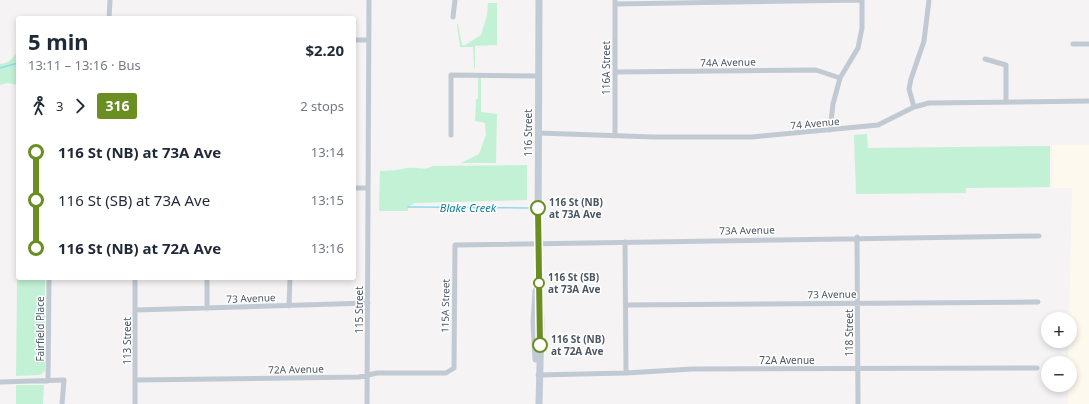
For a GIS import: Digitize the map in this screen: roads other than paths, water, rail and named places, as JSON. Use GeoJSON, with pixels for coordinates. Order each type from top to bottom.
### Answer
{"type":"FeatureCollection","features":[{"type":"Feature","properties":{"kind":"street"},"geometry":{"type":"LineString","coordinates":[[110,0],[110,16]]}},
{"type":"Feature","properties":{"kind":"street","name":"115 Street"},"geometry":{"type":"LineString","coordinates":[[367,404],[369,0]]}},
{"type":"Feature","properties":{"kind":"street"},"geometry":{"type":"LineString","coordinates":[[453,16],[455,0]]}},
{"type":"Feature","properties":{"kind":"street","name":"116 Street"},"geometry":{"type":"LineString","coordinates":[[537,404],[538,375],[534,322],[538,267],[539,0]]}},
{"type":"Feature","properties":{"kind":"street"},"geometry":{"type":"LineString","coordinates":[[615,2],[862,0],[862,28],[858,48],[840,78],[833,104],[830,130]]}},
{"type":"Feature","properties":{"kind":"street"},"geometry":{"type":"LineString","coordinates":[[914,107],[909,89],[910,79],[924,41],[929,0]]}},
{"type":"Feature","properties":{"kind":"street","name":"116A Street"},"geometry":{"type":"LineString","coordinates":[[615,2],[615,136]]}},
{"type":"Feature","properties":{"kind":"street"},"geometry":{"type":"LineString","coordinates":[[356,40],[369,40]]}},
{"type":"Feature","properties":{"kind":"street"},"geometry":{"type":"LineString","coordinates":[[1073,44],[1089,44]]}},
{"type":"Feature","properties":{"kind":"street"},"geometry":{"type":"LineString","coordinates":[[985,59],[1006,65],[1006,102]]}},
{"type":"Feature","properties":{"kind":"street","name":"74A Avenue"},"geometry":{"type":"LineString","coordinates":[[615,72],[816,70],[840,78]]}},
{"type":"Feature","properties":{"kind":"street"},"geometry":{"type":"LineString","coordinates":[[451,135],[451,75],[538,76]]}},
{"type":"Feature","properties":{"kind":"street","name":"74 Avenue"},"geometry":{"type":"LineString","coordinates":[[538,133],[615,136],[752,137],[878,125],[914,107],[929,103],[1089,101]]}},
{"type":"Feature","properties":{"kind":"street"},"geometry":{"type":"LineString","coordinates":[[356,188],[368,188]]}},
{"type":"Feature","properties":{"kind":"street","name":"73A Avenue"},"geometry":{"type":"LineString","coordinates":[[455,245],[1039,236]]}},
{"type":"Feature","properties":{"kind":"street","name":"118 Street"},"geometry":{"type":"LineString","coordinates":[[857,238],[858,404]]}},
{"type":"Feature","properties":{"kind":"street"},"geometry":{"type":"LineString","coordinates":[[625,242],[626,373]]}},
{"type":"Feature","properties":{"kind":"street","name":"115A Street"},"geometry":{"type":"LineString","coordinates":[[454,368],[455,245]]}},
{"type":"Feature","properties":{"kind":"street","name":"Fairfield Place"},"geometry":{"type":"LineString","coordinates":[[48,381],[49,280]]}},
{"type":"Feature","properties":{"kind":"street","name":"113 Street"},"geometry":{"type":"LineString","coordinates":[[135,280],[135,404]]}},
{"type":"Feature","properties":{"kind":"street"},"geometry":{"type":"LineString","coordinates":[[207,280],[207,309]]}},
{"type":"Feature","properties":{"kind":"street"},"geometry":{"type":"LineString","coordinates":[[289,306],[290,280]]}},
{"type":"Feature","properties":{"kind":"street","name":"73 Avenue"},"geometry":{"type":"LineString","coordinates":[[626,305],[1038,302]]}},
{"type":"Feature","properties":{"kind":"street","name":"73 Avenue"},"geometry":{"type":"LineString","coordinates":[[136,310],[368,303]]}},
{"type":"Feature","properties":{"kind":"street","name":"72A Avenue"},"geometry":{"type":"LineString","coordinates":[[136,380],[367,376],[377,373],[446,373],[454,368]]}},
{"type":"Feature","properties":{"kind":"street","name":"72A Avenue"},"geometry":{"type":"LineString","coordinates":[[538,375],[692,370],[1037,368]]}},
{"type":"Feature","properties":{"kind":"street"},"geometry":{"type":"LineString","coordinates":[[0,382],[64,380],[62,404]]}},
{"type":"Feature","properties":{"kind":"waterway","name":"Blake Creek"},"geometry":{"type":"LineString","coordinates":[[0,68],[16,64]]}},
{"type":"Feature","properties":{"kind":"waterway","name":"Blake Creek"},"geometry":{"type":"LineString","coordinates":[[408,207],[528,208]]}},
{"type":"Feature","properties":{"kind":"place","name":"116 St (NB) at 73A Ave"},"geometry":{"type":"Point","coordinates":[538,208]}},
{"type":"Feature","properties":{"kind":"place","name":"116 St (SB) at 73A Ave"},"geometry":{"type":"Point","coordinates":[539,283]}},
{"type":"Feature","properties":{"kind":"place","name":"116 St (NB) at 72A Ave"},"geometry":{"type":"Point","coordinates":[540,345]}}]}
